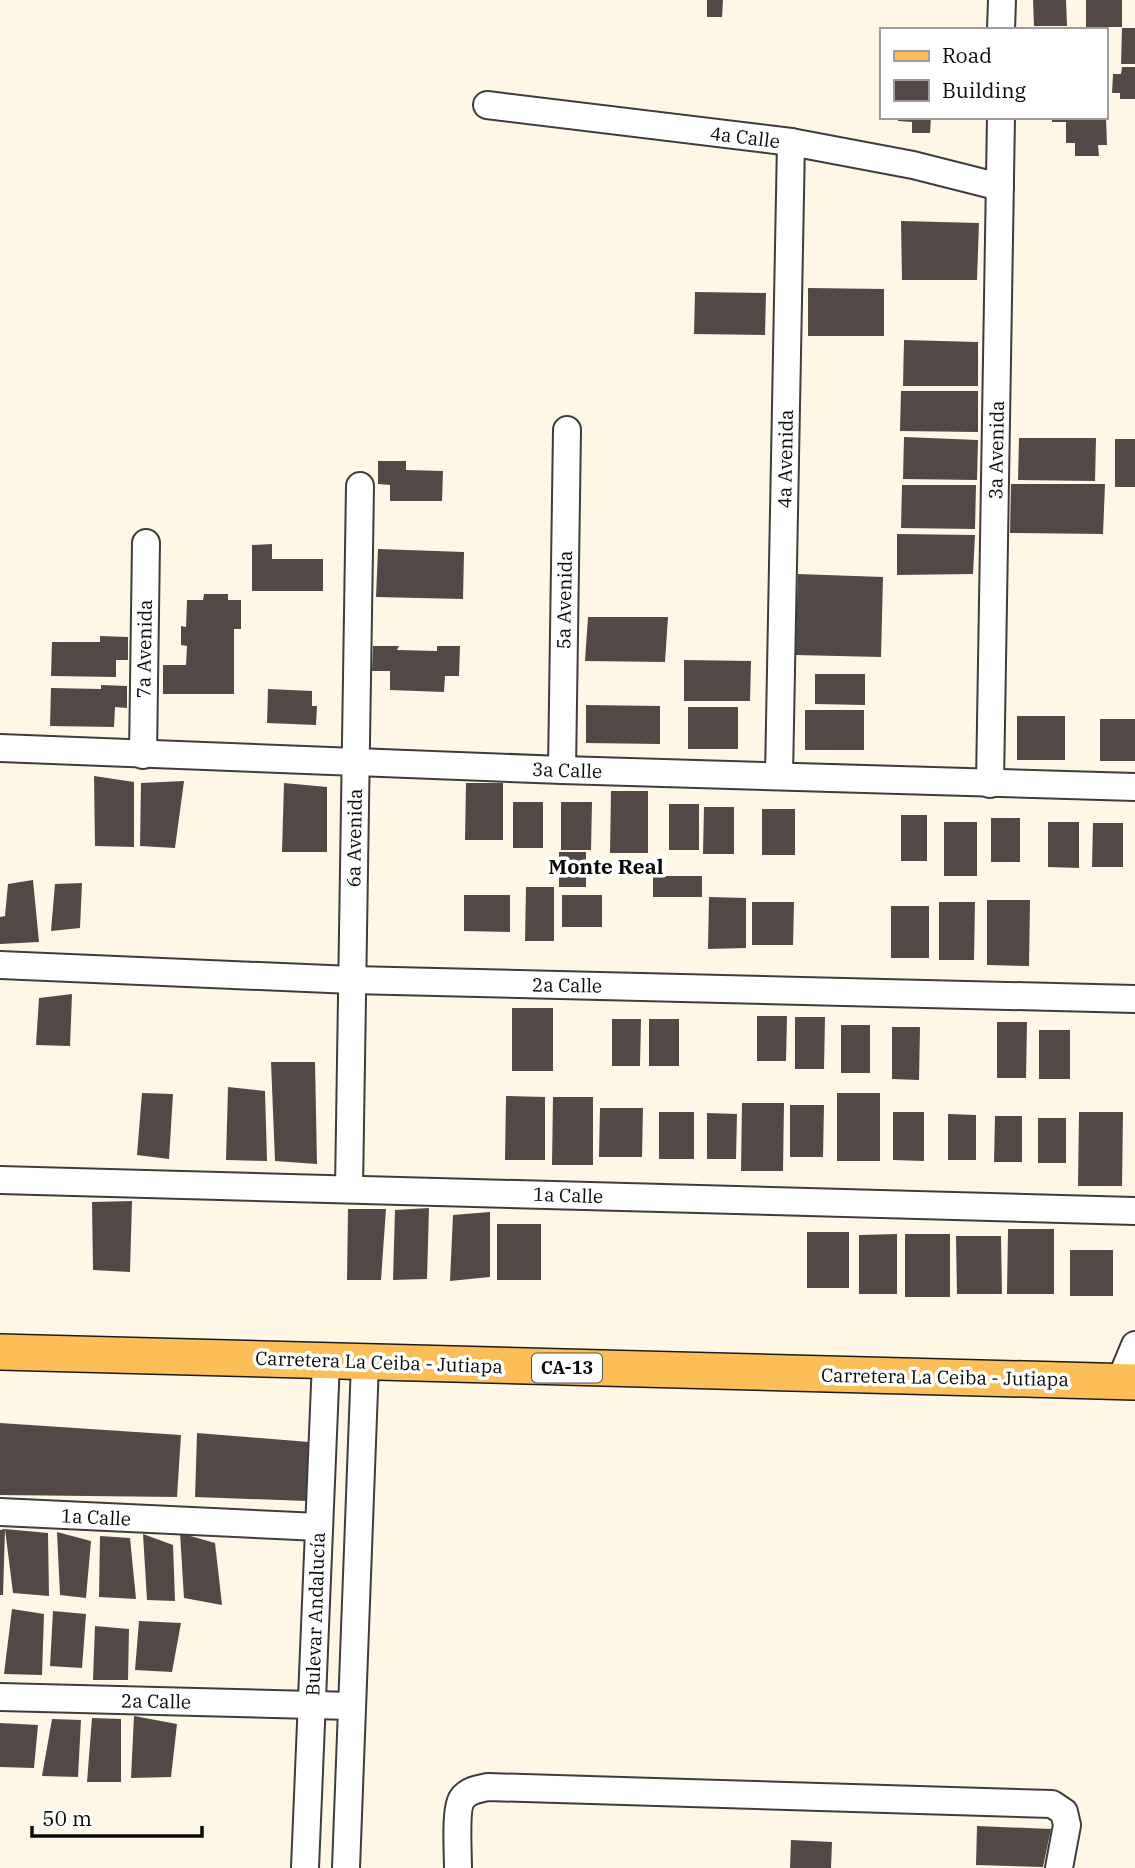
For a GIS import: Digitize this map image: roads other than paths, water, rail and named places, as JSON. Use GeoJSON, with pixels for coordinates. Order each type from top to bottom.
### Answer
{"type":"FeatureCollection","features":[{"type":"Feature","properties":{"kind":"main road","name":"Carretera La Ceiba - Jutiapa"},"geometry":{"type":"LineString","coordinates":[[0,1352],[1128,1381]]}},
{"type":"Feature","properties":{"kind":"street"},"geometry":{"type":"LineString","coordinates":[[1001,28],[1002,0]]}},
{"type":"Feature","properties":{"kind":"street","name":"4a Calle"},"geometry":{"type":"LineString","coordinates":[[487,105],[791,142],[913,165],[1000,187]]}},
{"type":"Feature","properties":{"kind":"street","name":"3a Avenida"},"geometry":{"type":"LineString","coordinates":[[990,784],[1001,119]]}},
{"type":"Feature","properties":{"kind":"street","name":"4a Avenida"},"geometry":{"type":"LineString","coordinates":[[779,776],[791,142]]}},
{"type":"Feature","properties":{"kind":"street","name":"5a Avenida"},"geometry":{"type":"LineString","coordinates":[[562,770],[567,430]]}},
{"type":"Feature","properties":{"kind":"street","name":"6a Avenida"},"geometry":{"type":"LineString","coordinates":[[349,1189],[360,486]]}},
{"type":"Feature","properties":{"kind":"street","name":"7a Avenida"},"geometry":{"type":"LineString","coordinates":[[143,755],[146,543]]}},
{"type":"Feature","properties":{"kind":"street","name":"3a Calle"},"geometry":{"type":"LineString","coordinates":[[0,748],[562,770],[1135,787]]}},
{"type":"Feature","properties":{"kind":"street","name":"2a Calle"},"geometry":{"type":"LineString","coordinates":[[0,965],[352,980],[1135,999]]}},
{"type":"Feature","properties":{"kind":"street","name":"1a Calle"},"geometry":{"type":"LineString","coordinates":[[0,1180],[1135,1211]]}},
{"type":"Feature","properties":{"kind":"street"},"geometry":{"type":"LineString","coordinates":[[1128,1381],[1135,1345]]}},
{"type":"Feature","properties":{"kind":"street","name":"Bulevar Andalucía"},"geometry":{"type":"LineString","coordinates":[[305,1868],[326,1361]]}},
{"type":"Feature","properties":{"kind":"street","name":"Bulevar Andalucía"},"geometry":{"type":"LineString","coordinates":[[346,1868],[365,1363]]}},
{"type":"Feature","properties":{"kind":"street","name":"1a Calle"},"geometry":{"type":"LineString","coordinates":[[0,1512],[318,1527]]}},
{"type":"Feature","properties":{"kind":"street","name":"2a Calle"},"geometry":{"type":"LineString","coordinates":[[0,1697],[352,1706]]}},
{"type":"Feature","properties":{"kind":"street"},"geometry":{"type":"LineString","coordinates":[[458,1868],[458,1812],[461,1799],[471,1791],[488,1787],[1052,1804],[1064,1812],[1067,1825],[1059,1868]]}},
{"type":"Feature","properties":{"kind":"district","name":"Monte Real"},"geometry":{"type":"Point","coordinates":[606,867]}}]}
